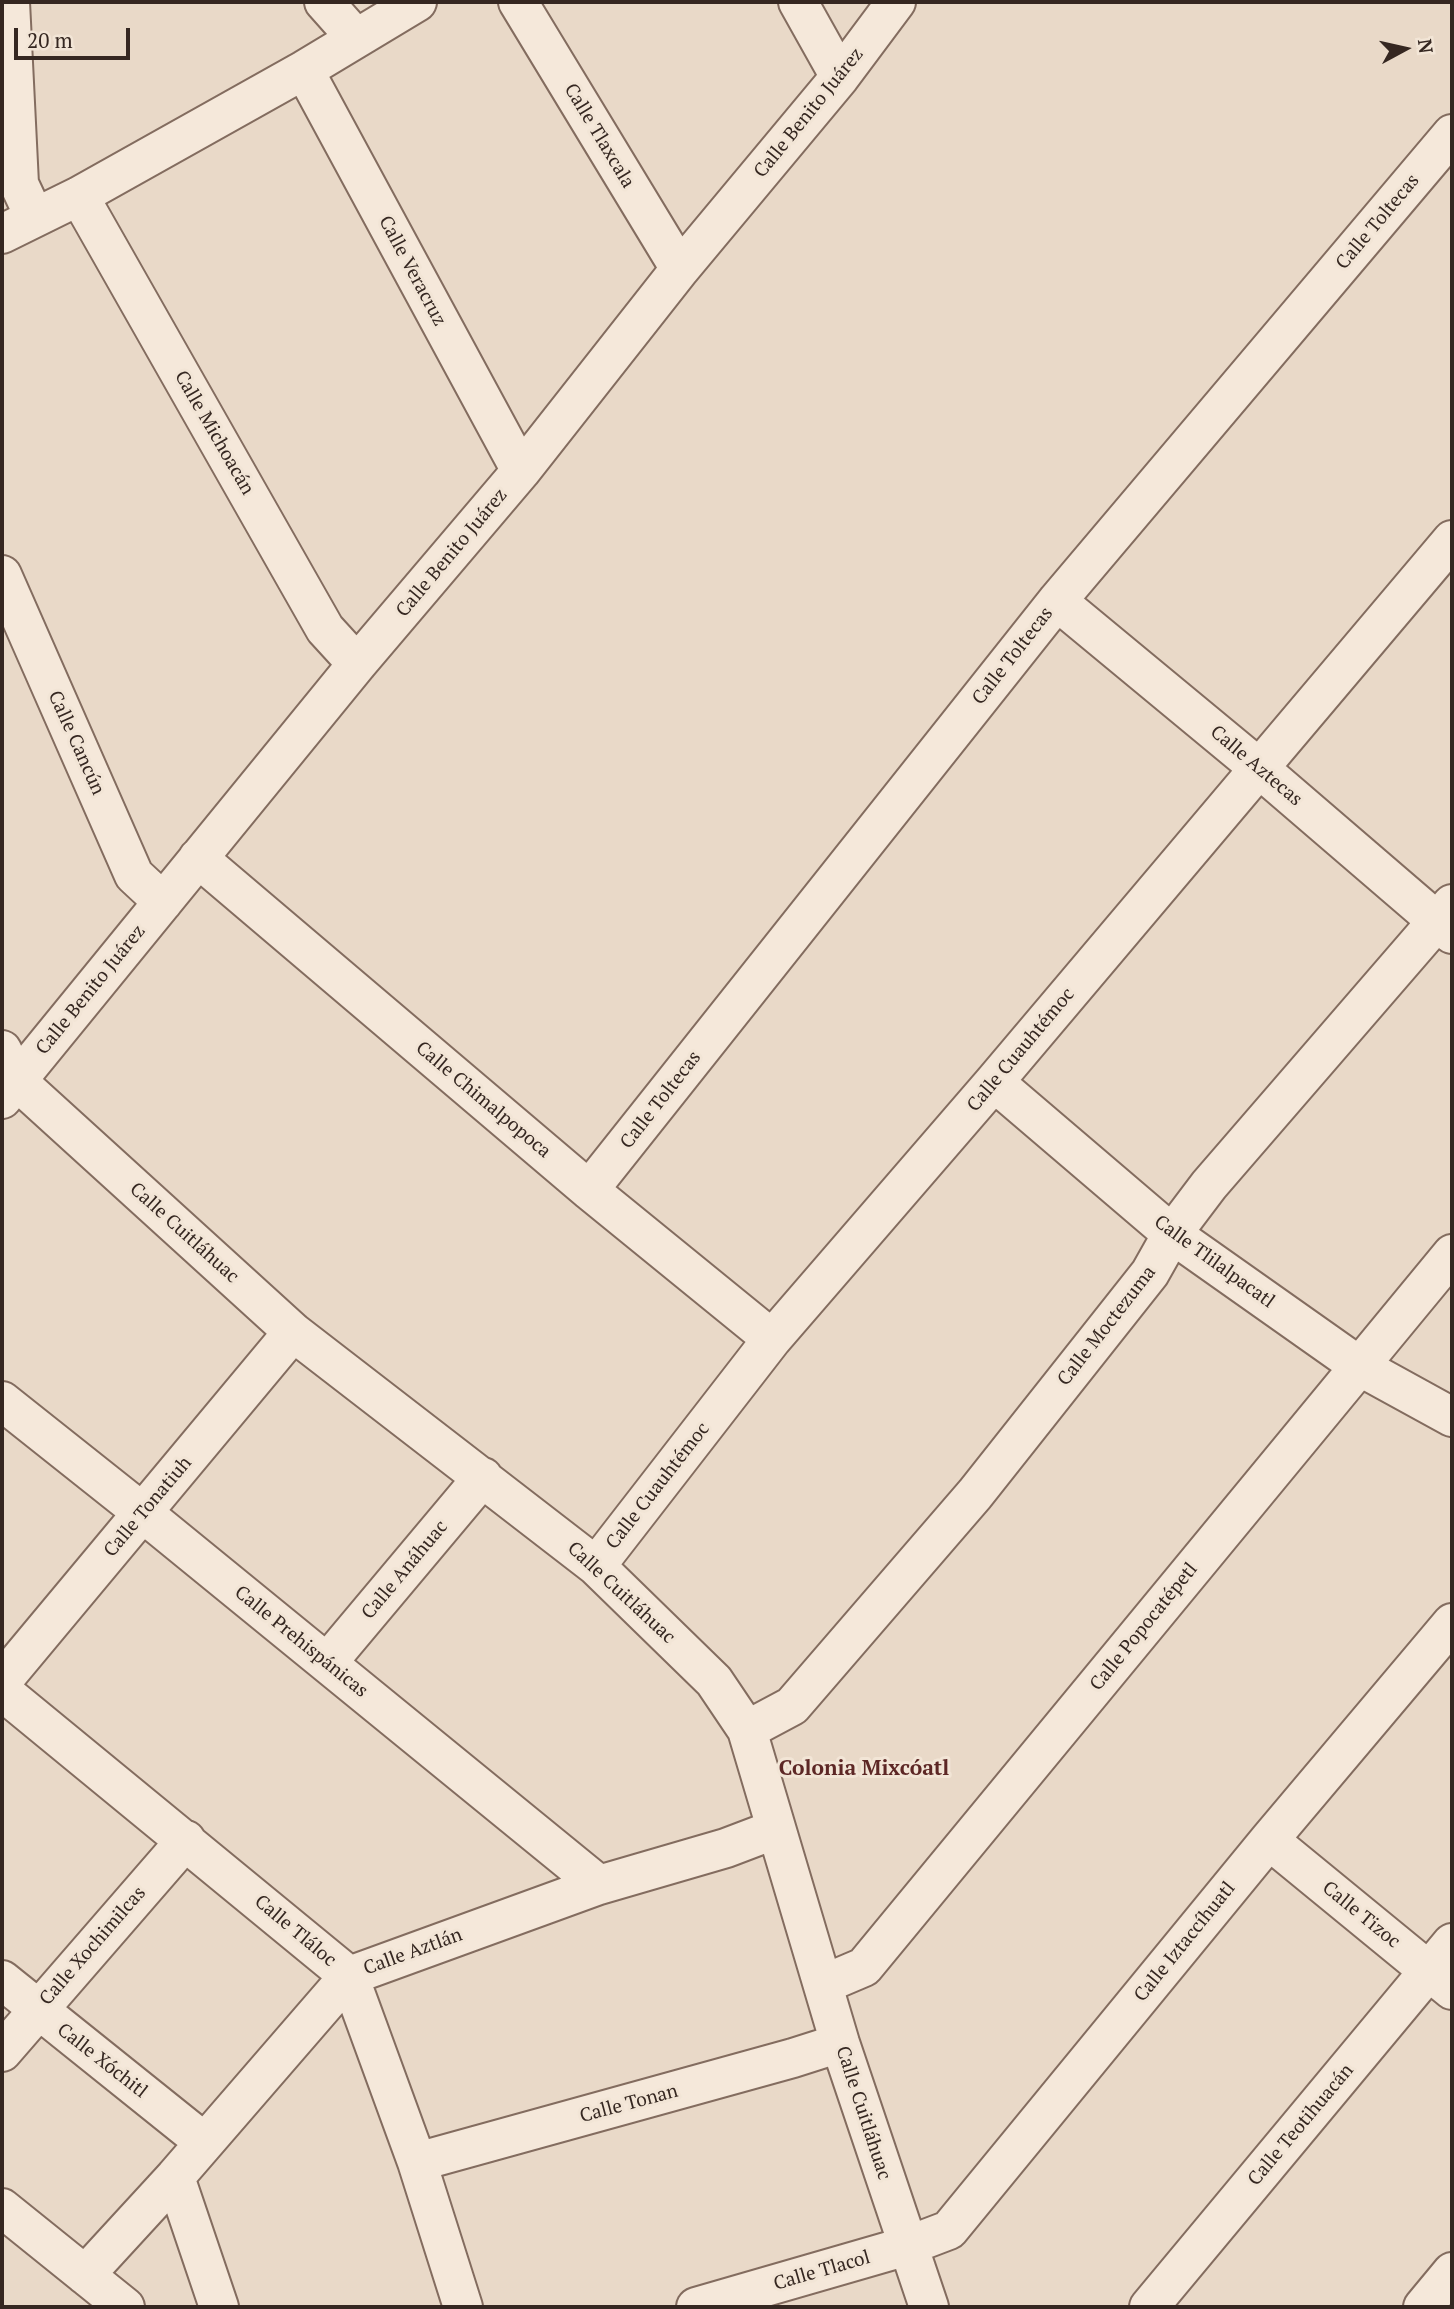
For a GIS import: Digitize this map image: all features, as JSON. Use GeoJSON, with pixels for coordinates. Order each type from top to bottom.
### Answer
{"type":"FeatureCollection","features":[{"type":"Feature","properties":{"kind":"street"},"geometry":{"type":"LineString","coordinates":[[10,2],[19,184],[18,225],[79,196],[304,70],[413,3]]}},
{"type":"Feature","properties":{"kind":"street"},"geometry":{"type":"LineString","coordinates":[[324,2],[356,38]]}},
{"type":"Feature","properties":{"kind":"street","name":"Calle Tlaxcala"},"geometry":{"type":"LineString","coordinates":[[519,2],[680,270]]}},
{"type":"Feature","properties":{"kind":"street"},"geometry":{"type":"LineString","coordinates":[[798,2],[840,77]]}},
{"type":"Feature","properties":{"kind":"street","name":"Calle Benito Juárez"},"geometry":{"type":"LineString","coordinates":[[7,1077],[163,902],[521,471],[680,270],[840,77],[896,2]]}},
{"type":"Feature","properties":{"kind":"street","name":"Calle Veracruz"},"geometry":{"type":"LineString","coordinates":[[304,70],[521,471]]}},
{"type":"Feature","properties":{"kind":"street","name":"Calle Toltecas"},"geometry":{"type":"LineString","coordinates":[[589,1190],[1057,601],[1452,134]]}},
{"type":"Feature","properties":{"kind":"street","name":"Calle Michoacán"},"geometry":{"type":"LineString","coordinates":[[79,196],[325,629],[358,664]]}},
{"type":"Feature","properties":{"kind":"street","name":"Calle Cuauhtémoc"},"geometry":{"type":"LineString","coordinates":[[596,1566],[772,1339],[994,1082],[1452,540]]}},
{"type":"Feature","properties":{"kind":"street","name":"Calle Cancún"},"geometry":{"type":"LineString","coordinates":[[2,575],[134,875],[163,902]]}},
{"type":"Feature","properties":{"kind":"street","name":"Calle Aztecas"},"geometry":{"type":"LineString","coordinates":[[1057,601],[1447,920]]}},
{"type":"Feature","properties":{"kind":"street","name":"Calle Chimalpopoca"},"geometry":{"type":"LineString","coordinates":[[198,858],[589,1190],[772,1339]]}},
{"type":"Feature","properties":{"kind":"street","name":"Calle Moctezuma"},"geometry":{"type":"LineString","coordinates":[[747,1730],[792,1706],[966,1505],[1150,1273],[1172,1234],[1209,1185],[1447,920]]}},
{"type":"Feature","properties":{"kind":"street","name":"Calle Cuitláhuac"},"geometry":{"type":"LineString","coordinates":[[7,1077],[293,1332],[596,1566],[714,1681],[747,1730],[840,2043],[929,2307]]}},
{"type":"Feature","properties":{"kind":"street","name":"Calle Tlilalpacatl"},"geometry":{"type":"LineString","coordinates":[[994,1082],[1172,1234],[1359,1366],[1452,1417]]}},
{"type":"Feature","properties":{"kind":"street","name":"Calle Popocatépetl"},"geometry":{"type":"LineString","coordinates":[[824,1984],[864,1967],[1452,1254]]}},
{"type":"Feature","properties":{"kind":"street","name":"Calle Tonatiuh"},"geometry":{"type":"LineString","coordinates":[[2,1681],[293,1332]]}},
{"type":"Feature","properties":{"kind":"street","name":"Calle Prehispánicas"},"geometry":{"type":"LineString","coordinates":[[2,1401],[599,1885]]}},
{"type":"Feature","properties":{"kind":"street","name":"Calle Anáhuac"},"geometry":{"type":"LineString","coordinates":[[327,1663],[483,1477]]}},
{"type":"Feature","properties":{"kind":"street","name":"Calle Iztaccíhuatl"},"geometry":{"type":"LineString","coordinates":[[907,2246],[949,2230],[1269,1840],[1452,1623]]}},
{"type":"Feature","properties":{"kind":"street","name":"Calle Tláloc"},"geometry":{"type":"LineString","coordinates":[[2,1691],[349,1976],[416,2162],[463,2307]]}},
{"type":"Feature","properties":{"kind":"street","name":"Calle Aztlán"},"geometry":{"type":"LineString","coordinates":[[85,2275],[349,1976],[599,1885],[726,1848],[776,1829]]}},
{"type":"Feature","properties":{"kind":"street","name":"Calle Xochimilcas"},"geometry":{"type":"LineString","coordinates":[[2,2052],[186,1840]]}},
{"type":"Feature","properties":{"kind":"street","name":"Calle Tizoc"},"geometry":{"type":"LineString","coordinates":[[1269,1840],[1444,1968]]}},
{"type":"Feature","properties":{"kind":"street","name":"Calle Teotihuacán"},"geometry":{"type":"LineString","coordinates":[[1149,2307],[1444,1968]]}},
{"type":"Feature","properties":{"kind":"street","name":"Calle Xóchitl"},"geometry":{"type":"LineString","coordinates":[[2,1980],[204,2142]]}},
{"type":"Feature","properties":{"kind":"street","name":"Calle Tonan"},"geometry":{"type":"LineString","coordinates":[[416,2162],[840,2043]]}},
{"type":"Feature","properties":{"kind":"street"},"geometry":{"type":"LineString","coordinates":[[174,2177],[219,2307]]}},
{"type":"Feature","properties":{"kind":"street"},"geometry":{"type":"LineString","coordinates":[[2,2208],[125,2307]]}},
{"type":"Feature","properties":{"kind":"street","name":"Calle Tlacol"},"geometry":{"type":"LineString","coordinates":[[696,2307],[907,2246]]}},
{"type":"Feature","properties":{"kind":"street"},"geometry":{"type":"LineString","coordinates":[[1423,2307],[1452,2272]]}},
{"type":"Feature","properties":{"kind":"district","name":"Colonia Mixcóatl"},"geometry":{"type":"Point","coordinates":[864,1769]}}]}
